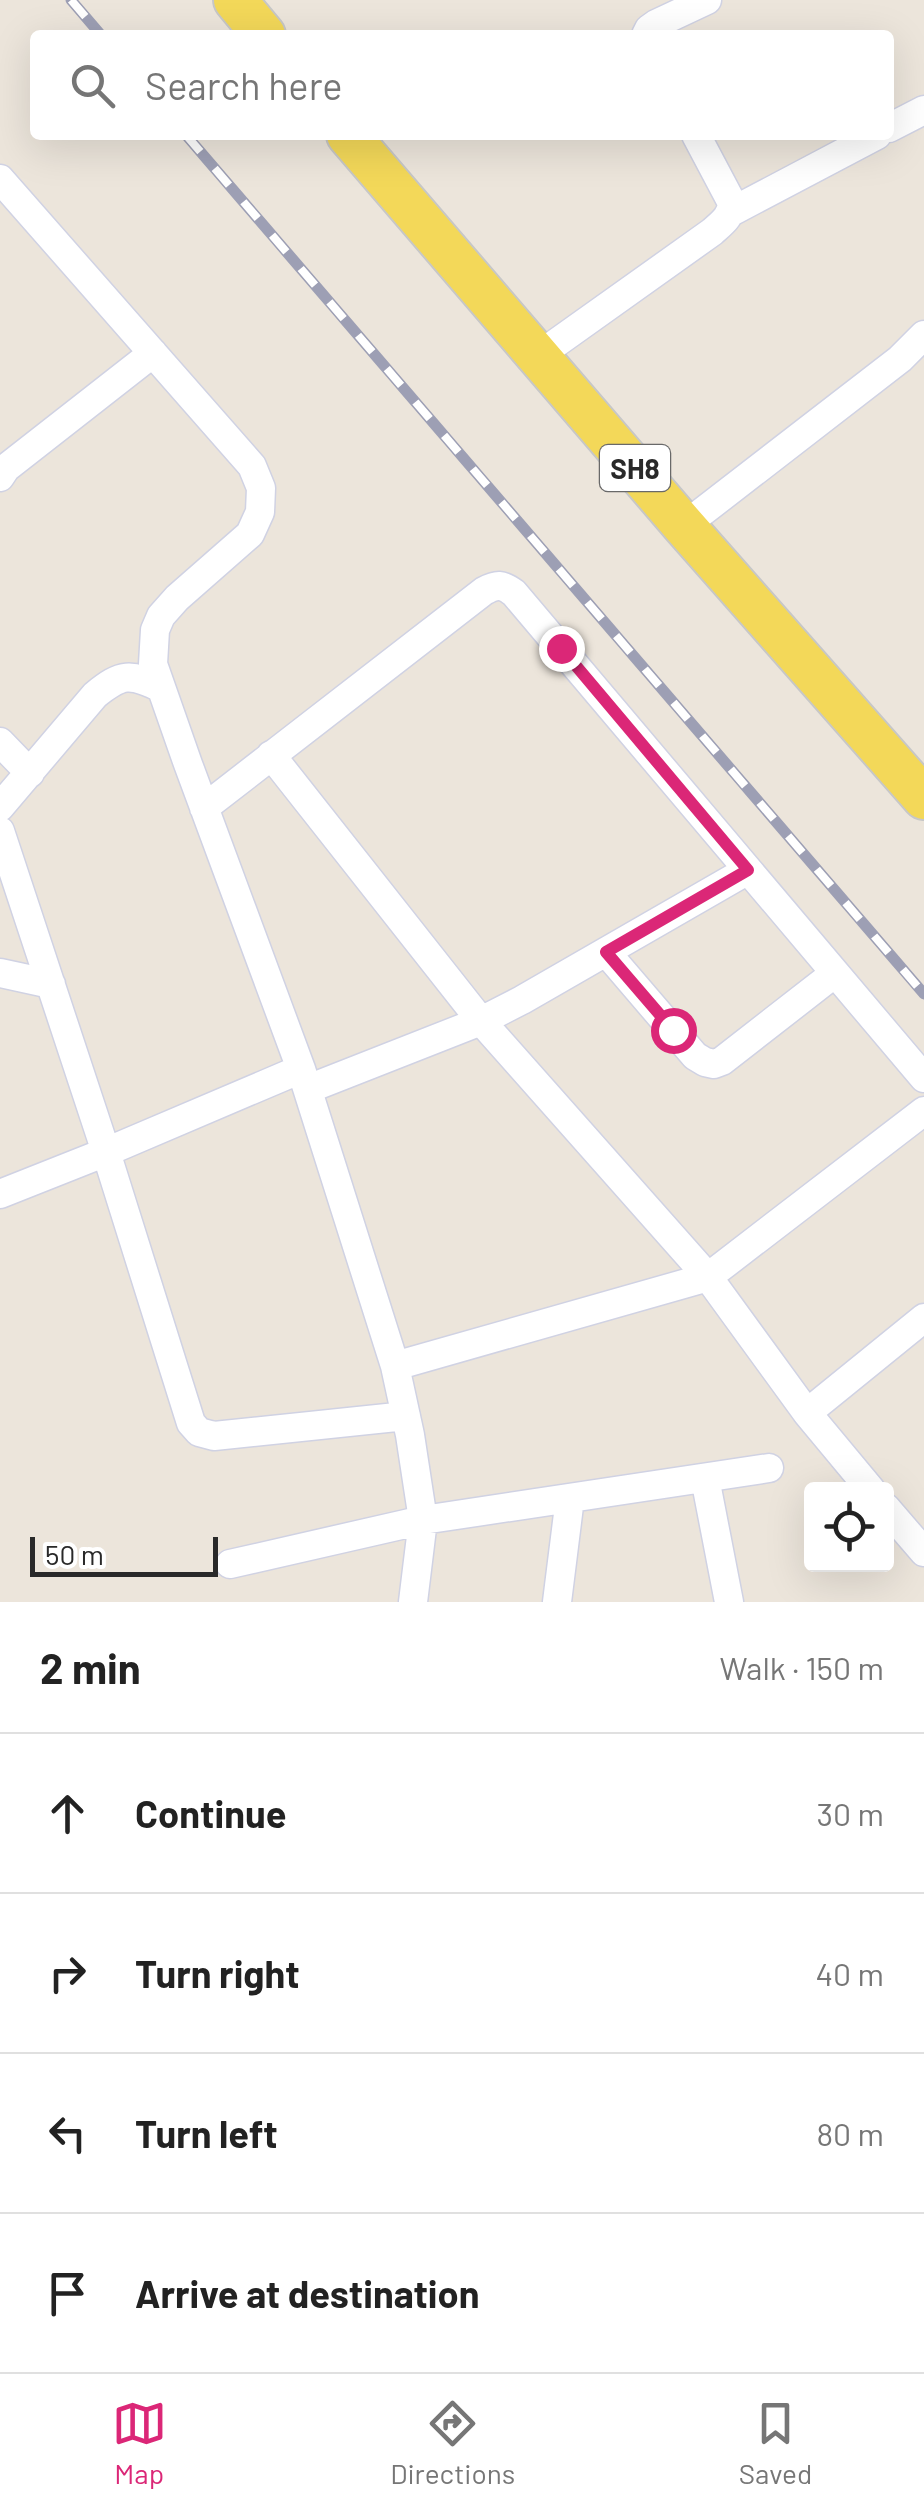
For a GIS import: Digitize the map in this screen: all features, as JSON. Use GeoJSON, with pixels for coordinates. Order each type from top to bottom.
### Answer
{"type":"FeatureCollection","features":[{"type":"Feature","properties":{"kind":"main road"},"geometry":{"type":"LineString","coordinates":[[236,0],[260,30]]}},
{"type":"Feature","properties":{"kind":"main road","name":"SH8"},"geometry":{"type":"LineString","coordinates":[[352,140],[924,798]]}},
{"type":"Feature","properties":{"kind":"street"},"geometry":{"type":"LineString","coordinates":[[648,30],[707,0]]}},
{"type":"Feature","properties":{"kind":"street"},"geometry":{"type":"LineString","coordinates":[[894,125],[924,110]]}},
{"type":"Feature","properties":{"kind":"street"},"geometry":{"type":"LineString","coordinates":[[699,140],[728,193],[731,212]]}},
{"type":"Feature","properties":{"kind":"street"},"geometry":{"type":"LineString","coordinates":[[538,356],[712,232],[731,212],[867,140]]}},
{"type":"Feature","properties":{"kind":"street"},"geometry":{"type":"LineString","coordinates":[[0,179],[252,466],[261,488],[260,512],[250,534],[161,616],[154,630],[153,664],[305,1079],[395,1366],[423,1520],[413,1602]]}},
{"type":"Feature","properties":{"kind":"street"},"geometry":{"type":"LineString","coordinates":[[684,526],[900,358],[924,335]]}},
{"type":"Feature","properties":{"kind":"street"},"geometry":{"type":"LineString","coordinates":[[2,469],[153,353]]}},
{"type":"Feature","properties":{"kind":"street"},"geometry":{"type":"LineString","coordinates":[[204,808],[484,591],[504,586],[514,593],[924,1078]]}},
{"type":"Feature","properties":{"kind":"street"},"geometry":{"type":"LineString","coordinates":[[0,807],[95,694],[121,678],[140,678],[161,688]]}},
{"type":"Feature","properties":{"kind":"street"},"geometry":{"type":"LineString","coordinates":[[0,742],[30,773]]}},
{"type":"Feature","properties":{"kind":"street"},"geometry":{"type":"LineString","coordinates":[[272,756],[481,1021],[708,1277],[807,1413],[864,1482]]}},
{"type":"Feature","properties":{"kind":"street"},"geometry":{"type":"LineString","coordinates":[[0,831],[191,1423],[198,1432],[214,1436],[406,1416]]}},
{"type":"Feature","properties":{"kind":"street"},"geometry":{"type":"LineString","coordinates":[[0,1194],[305,1079],[481,1021],[748,870]]}},
{"type":"Feature","properties":{"kind":"street"},"geometry":{"type":"LineString","coordinates":[[606,952],[696,1056],[714,1064],[735,1053],[835,973]]}},
{"type":"Feature","properties":{"kind":"street"},"geometry":{"type":"LineString","coordinates":[[0,973],[51,984]]}},
{"type":"Feature","properties":{"kind":"street"},"geometry":{"type":"LineString","coordinates":[[395,1366],[708,1277],[924,1111]]}},
{"type":"Feature","properties":{"kind":"street"},"geometry":{"type":"LineString","coordinates":[[807,1413],[924,1318]]}},
{"type":"Feature","properties":{"kind":"street"},"geometry":{"type":"LineString","coordinates":[[230,1564],[423,1520],[769,1468]]}},
{"type":"Feature","properties":{"kind":"street"},"geometry":{"type":"LineString","coordinates":[[705,1478],[729,1602]]}},
{"type":"Feature","properties":{"kind":"street"},"geometry":{"type":"LineString","coordinates":[[557,1602],[570,1498]]}},
{"type":"Feature","properties":{"kind":"street"},"geometry":{"type":"LineString","coordinates":[[894,1517],[924,1552]]}},
{"type":"Feature","properties":{"kind":"railway"},"geometry":{"type":"LineString","coordinates":[[71,0],[97,30]]}},
{"type":"Feature","properties":{"kind":"railway"},"geometry":{"type":"LineString","coordinates":[[190,140],[924,994]]}},
{"type":"Feature","properties":{"kind":"route"},"geometry":{"type":"LineString","coordinates":[[561,648],[748,870],[606,952],[673,1030]]}}]}
